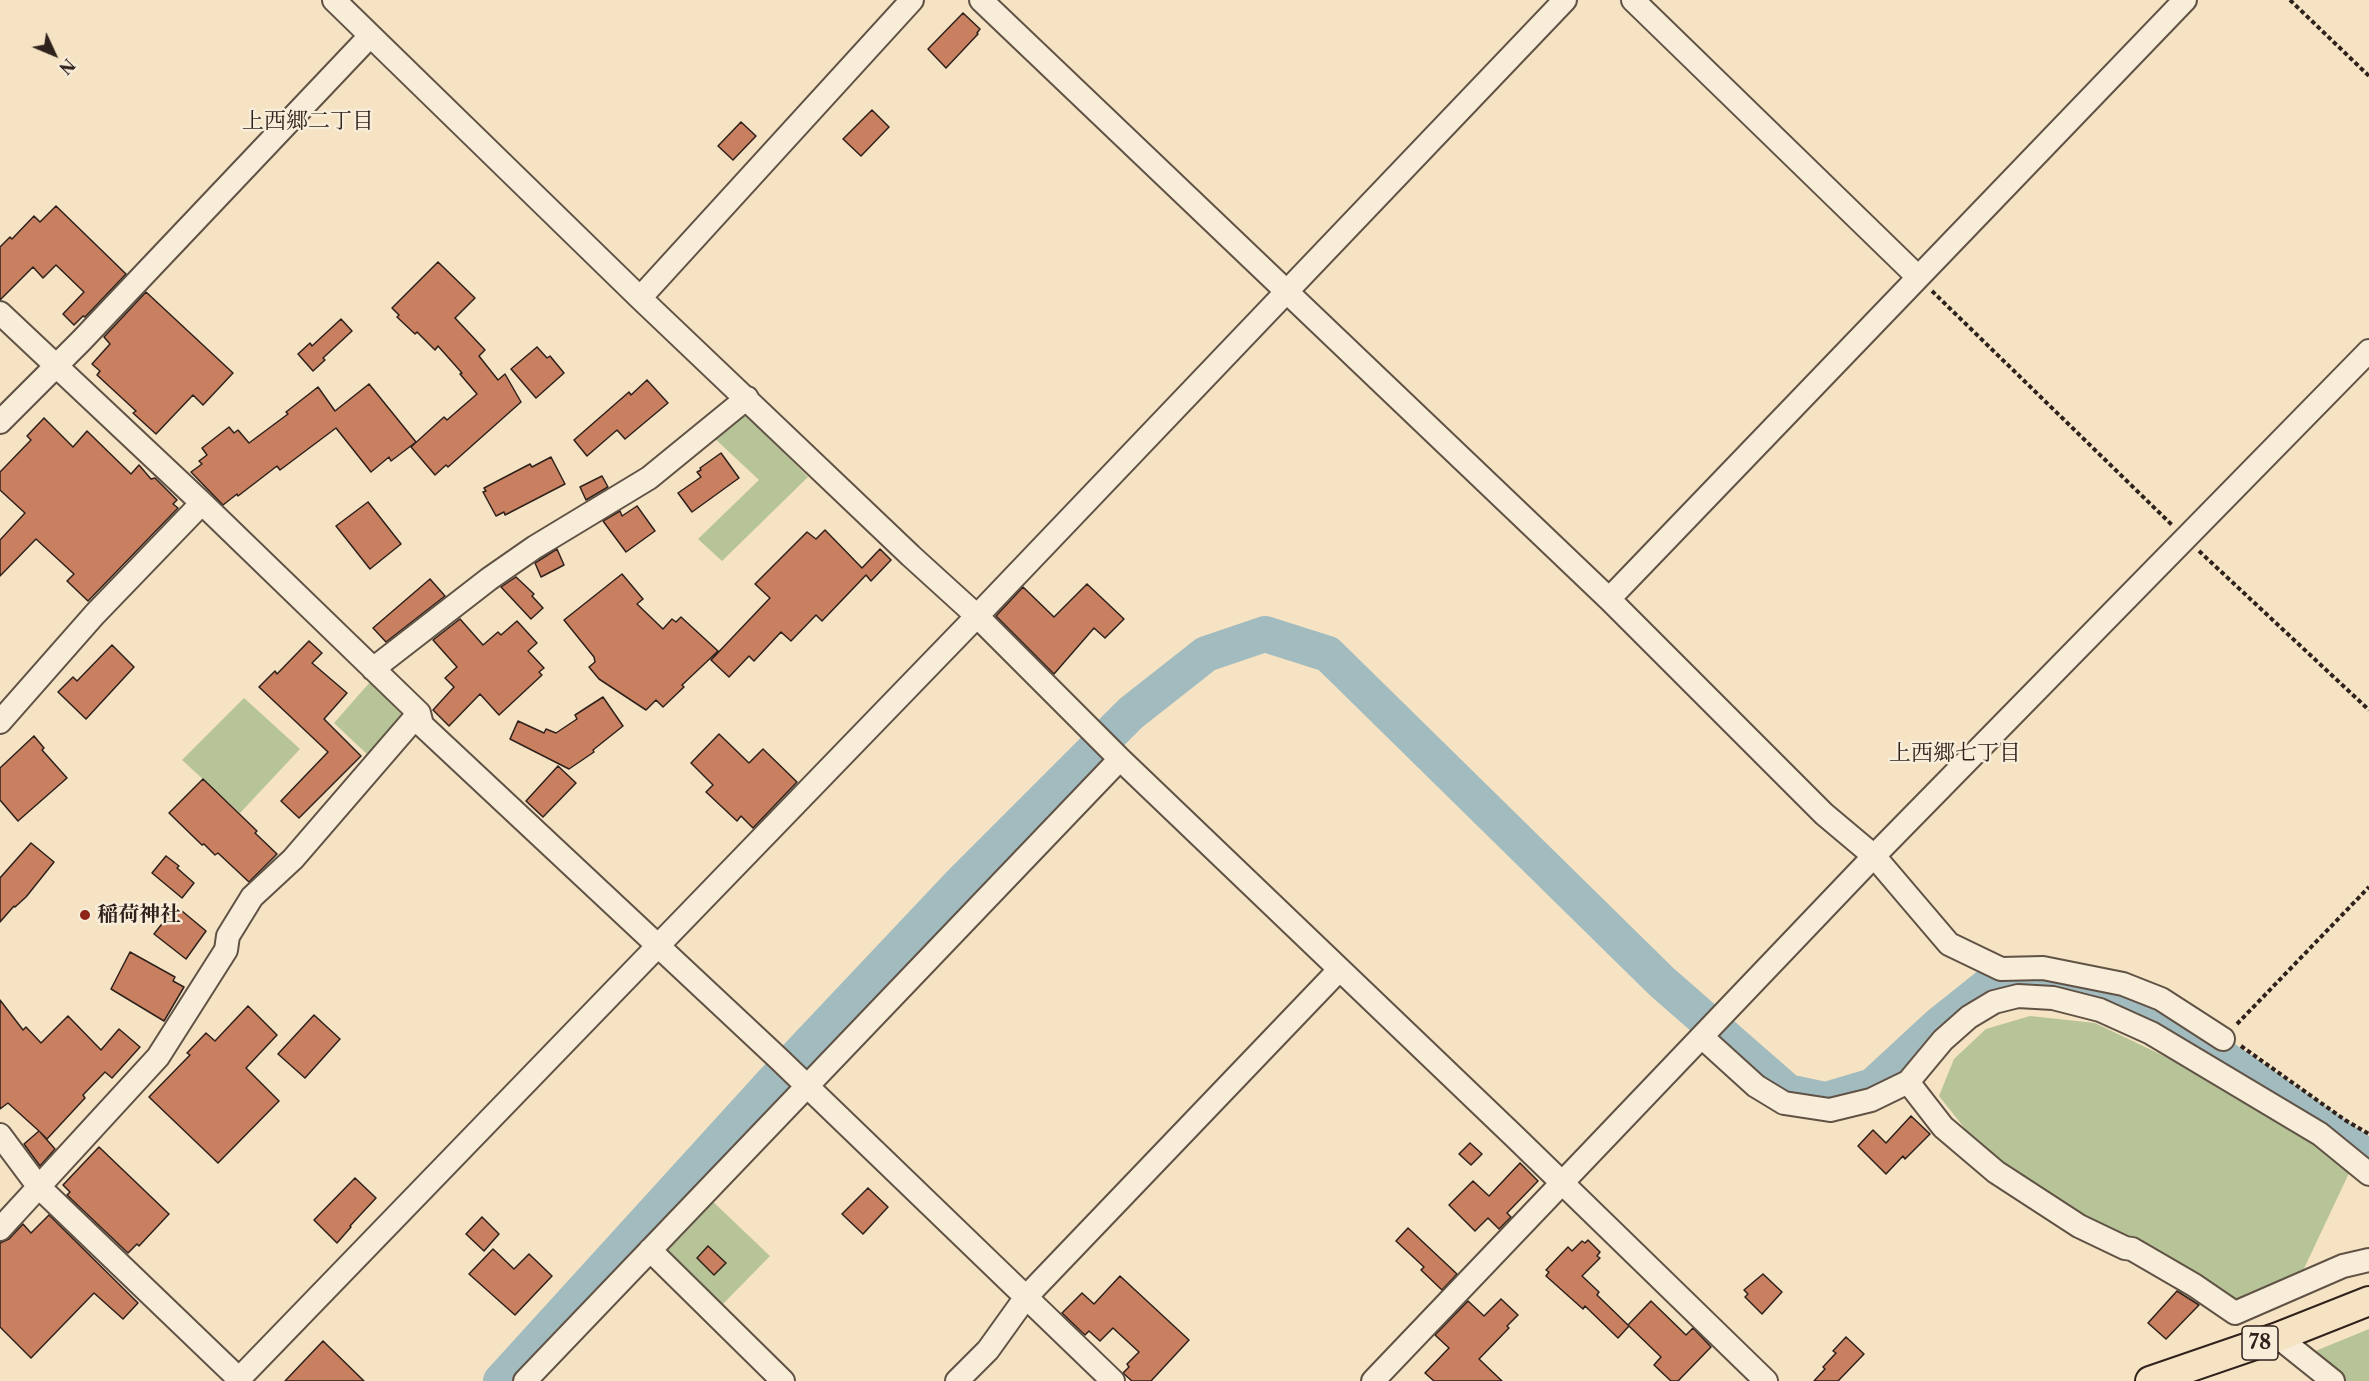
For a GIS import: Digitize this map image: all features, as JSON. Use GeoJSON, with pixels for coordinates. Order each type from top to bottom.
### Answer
{"type":"FeatureCollection","features":[{"type":"Feature","properties":{"kind":"main road","name":"78"},"geometry":{"type":"LineString","coordinates":[[2150,1381],[2278,1337],[2369,1301]]}},
{"type":"Feature","properties":{"kind":"street"},"geometry":{"type":"LineString","coordinates":[[334,0],[640,298],[911,556],[977,615],[1117,756],[1201,834],[1766,1381]]}},
{"type":"Feature","properties":{"kind":"street"},"geometry":{"type":"LineString","coordinates":[[640,298],[912,0]]}},
{"type":"Feature","properties":{"kind":"street"},"geometry":{"type":"LineString","coordinates":[[981,0],[1610,598],[1824,814],[1875,856],[1949,944],[2001,969],[2043,968],[2123,984],[2162,999],[2223,1039]]}},
{"type":"Feature","properties":{"kind":"street"},"geometry":{"type":"LineString","coordinates":[[0,1135],[38,1186],[238,1380],[659,947],[1565,0]]}},
{"type":"Feature","properties":{"kind":"street"},"geometry":{"type":"LineString","coordinates":[[1633,0],[1918,277]]}},
{"type":"Feature","properties":{"kind":"street"},"geometry":{"type":"LineString","coordinates":[[1610,598],[2185,0]]}},
{"type":"Feature","properties":{"kind":"street"},"geometry":{"type":"LineString","coordinates":[[0,422],[81,341],[370,36]]}},
{"type":"Feature","properties":{"kind":"street"},"geometry":{"type":"LineString","coordinates":[[0,313],[202,503],[419,713],[422,725],[779,1059],[1113,1381]]}},
{"type":"Feature","properties":{"kind":"street"},"geometry":{"type":"LineString","coordinates":[[1373,1381],[1875,856],[2369,351]]}},
{"type":"Feature","properties":{"kind":"street"},"geometry":{"type":"LineString","coordinates":[[373,669],[489,579],[536,547],[649,478],[747,398]]}},
{"type":"Feature","properties":{"kind":"street"},"geometry":{"type":"LineString","coordinates":[[0,722],[87,622],[202,503]]}},
{"type":"Feature","properties":{"kind":"street"},"geometry":{"type":"LineString","coordinates":[[0,1229],[158,1057],[226,950],[228,936],[252,897],[293,859],[419,713]]}},
{"type":"Feature","properties":{"kind":"street"},"geometry":{"type":"LineString","coordinates":[[525,1381],[1117,756]]}},
{"type":"Feature","properties":{"kind":"street"},"geometry":{"type":"LineString","coordinates":[[957,1381],[988,1350],[1026,1298],[1339,970]]}},
{"type":"Feature","properties":{"kind":"street"},"geometry":{"type":"LineString","coordinates":[[1702,1037],[1756,1086],[1784,1103],[1830,1110],[1871,1100],[1908,1082],[1943,1040],[1969,1017],[1994,1002],[2018,996],[2053,998],[2100,1010],[2151,1034],[2320,1134],[2369,1174]]}},
{"type":"Feature","properties":{"kind":"street"},"geometry":{"type":"LineString","coordinates":[[1908,1082],[1943,1127],[1996,1172],[2079,1226],[2125,1248],[2132,1249],[2194,1285],[2235,1313],[2343,1266],[2369,1260]]}},
{"type":"Feature","properties":{"kind":"street"},"geometry":{"type":"LineString","coordinates":[[650,1250],[783,1381]]}},
{"type":"Feature","properties":{"kind":"street"},"geometry":{"type":"LineString","coordinates":[[2278,1337],[2333,1381]]}},
{"type":"Feature","properties":{"kind":"path"},"geometry":{"type":"LineString","coordinates":[[2290,0],[2369,76]]}},
{"type":"Feature","properties":{"kind":"path"},"geometry":{"type":"LineString","coordinates":[[1918,277],[2186,538],[2369,710]]}},
{"type":"Feature","properties":{"kind":"path"},"geometry":{"type":"LineString","coordinates":[[2369,887],[2223,1039],[2242,1046],[2345,1120],[2369,1134]]}},
{"type":"Feature","properties":{"kind":"green space"},"geometry":{"type":"Polygon","coordinates":[[[742,410],[808,477],[722,561],[698,539],[759,480],[712,436],[742,410]]]}},
{"type":"Feature","properties":{"kind":"green space"},"geometry":{"type":"Polygon","coordinates":[[[371,681],[405,718],[369,756],[334,723],[371,681]]]}},
{"type":"Feature","properties":{"kind":"green space"},"geometry":{"type":"Polygon","coordinates":[[[244,698],[300,749],[240,813],[182,760],[244,698]]]}},
{"type":"Feature","properties":{"kind":"green space"},"geometry":{"type":"Polygon","coordinates":[[[2030,1016],[2095,1023],[2235,1090],[2335,1153],[2351,1169],[2291,1296],[2248,1310],[2078,1221],[1978,1145],[1939,1096],[1954,1059],[1986,1029],[2030,1016]]]}},
{"type":"Feature","properties":{"kind":"green space"},"geometry":{"type":"Polygon","coordinates":[[[708,1197],[770,1256],[719,1308],[663,1254],[708,1197]]]}},
{"type":"Feature","properties":{"kind":"green space"},"geometry":{"type":"Polygon","coordinates":[[[2369,1329],[2369,1381],[2345,1381],[2313,1352],[2369,1329]]]}},
{"type":"Feature","properties":{"kind":"building"},"geometry":{"type":"Polygon","coordinates":[[[963,13],[980,29],[946,68],[928,49],[963,13]]]}},
{"type":"Feature","properties":{"kind":"building"},"geometry":{"type":"Polygon","coordinates":[[[872,110],[889,127],[861,156],[843,139],[872,110]]]}},
{"type":"Feature","properties":{"kind":"building"},"geometry":{"type":"Polygon","coordinates":[[[741,122],[756,136],[733,160],[718,146],[741,122]]]}},
{"type":"Feature","properties":{"kind":"building"},"geometry":{"type":"Polygon","coordinates":[[[56,206],[126,274],[85,317],[83,316],[74,325],[63,314],[84,292],[56,265],[43,278],[33,267],[0,300],[0,247],[10,237],[12,239],[34,216],[40,222],[56,206]]]}},
{"type":"Feature","properties":{"kind":"building"},"geometry":{"type":"Polygon","coordinates":[[[438,262],[475,298],[455,318],[485,350],[479,356],[498,380],[505,374],[521,402],[448,467],[446,465],[435,475],[411,447],[444,417],[447,420],[477,394],[438,346],[435,350],[417,332],[415,334],[397,317],[399,315],[392,308],[438,262]]]}},
{"type":"Feature","properties":{"kind":"building"},"geometry":{"type":"Polygon","coordinates":[[[146,292],[233,373],[203,405],[193,395],[156,434],[133,413],[136,411],[97,375],[100,371],[92,364],[110,344],[104,337],[146,292]]]}},
{"type":"Feature","properties":{"kind":"building"},"geometry":{"type":"Polygon","coordinates":[[[341,319],[352,331],[323,358],[325,360],[313,371],[298,354],[310,343],[312,346],[341,319]]]}},
{"type":"Feature","properties":{"kind":"building"},"geometry":{"type":"Polygon","coordinates":[[[537,347],[547,358],[550,356],[564,373],[536,398],[511,369],[537,347]]]}},
{"type":"Feature","properties":{"kind":"building"},"geometry":{"type":"Polygon","coordinates":[[[647,380],[668,403],[625,439],[617,430],[587,456],[574,440],[629,392],[631,395],[647,380]]]}},
{"type":"Feature","properties":{"kind":"building"},"geometry":{"type":"Polygon","coordinates":[[[369,384],[416,442],[391,461],[389,457],[371,472],[336,428],[280,470],[277,466],[223,505],[191,472],[202,464],[199,461],[207,455],[202,448],[229,427],[234,433],[238,430],[249,443],[288,414],[286,412],[318,387],[335,411],[369,384]]]}},
{"type":"Feature","properties":{"kind":"building"},"geometry":{"type":"Polygon","coordinates":[[[44,418],[73,447],[87,431],[131,474],[139,465],[151,479],[155,478],[177,500],[173,504],[178,508],[88,601],[67,581],[74,574],[36,539],[0,576],[0,540],[25,513],[0,490],[0,472],[31,440],[27,436],[44,418]]]}},
{"type":"Feature","properties":{"kind":"building"},"geometry":{"type":"Polygon","coordinates":[[[721,453],[739,478],[692,512],[678,493],[701,477],[697,472],[701,470],[700,468],[721,453]]]}},
{"type":"Feature","properties":{"kind":"building"},"geometry":{"type":"Polygon","coordinates":[[[551,457],[565,484],[505,515],[504,512],[496,516],[483,492],[486,491],[484,488],[530,464],[532,467],[551,457]]]}},
{"type":"Feature","properties":{"kind":"building"},"geometry":{"type":"Polygon","coordinates":[[[602,476],[608,487],[586,500],[580,487],[602,476]]]}},
{"type":"Feature","properties":{"kind":"building"},"geometry":{"type":"Polygon","coordinates":[[[368,502],[401,544],[370,569],[336,526],[368,502]]]}},
{"type":"Feature","properties":{"kind":"building"},"geometry":{"type":"Polygon","coordinates":[[[637,506],[655,531],[626,552],[603,521],[620,511],[622,516],[637,506]]]}},
{"type":"Feature","properties":{"kind":"building"},"geometry":{"type":"Polygon","coordinates":[[[825,530],[862,568],[880,549],[891,560],[871,581],[866,575],[822,621],[816,615],[791,641],[781,632],[754,661],[749,656],[729,677],[711,660],[770,598],[755,584],[807,532],[816,539],[825,530]]]}},
{"type":"Feature","properties":{"kind":"building"},"geometry":{"type":"Polygon","coordinates":[[[557,549],[564,565],[541,577],[535,563],[557,549]]]}},
{"type":"Feature","properties":{"kind":"building"},"geometry":{"type":"Polygon","coordinates":[[[622,574],[643,599],[637,604],[663,629],[672,619],[676,622],[681,617],[718,651],[682,685],[684,687],[663,707],[656,700],[646,710],[599,679],[589,667],[595,662],[594,657],[564,620],[622,574]]]}},
{"type":"Feature","properties":{"kind":"building"},"geometry":{"type":"Polygon","coordinates":[[[516,577],[534,594],[532,596],[543,608],[531,619],[501,587],[516,577]]]}},
{"type":"Feature","properties":{"kind":"building"},"geometry":{"type":"Polygon","coordinates":[[[430,579],[445,596],[386,642],[373,628],[430,579]]]}},
{"type":"Feature","properties":{"kind":"building"},"geometry":{"type":"Polygon","coordinates":[[[1087,584],[1124,619],[1105,638],[1094,628],[1054,674],[996,616],[1023,587],[1054,617],[1087,584]]]}},
{"type":"Feature","properties":{"kind":"building"},"geometry":{"type":"Polygon","coordinates":[[[460,619],[483,645],[498,632],[501,635],[517,621],[537,643],[528,651],[544,668],[539,672],[542,675],[499,715],[480,694],[449,726],[433,710],[454,687],[445,678],[457,667],[433,640],[460,619]]]}},
{"type":"Feature","properties":{"kind":"building"},"geometry":{"type":"Polygon","coordinates":[[[309,641],[322,653],[312,663],[347,693],[324,719],[361,756],[299,818],[281,801],[328,752],[259,687],[275,671],[277,674],[309,641]]]}},
{"type":"Feature","properties":{"kind":"building"},"geometry":{"type":"Polygon","coordinates":[[[112,645],[134,667],[86,719],[58,692],[73,677],[77,681],[112,645]]]}},
{"type":"Feature","properties":{"kind":"building"},"geometry":{"type":"Polygon","coordinates":[[[603,697],[623,726],[593,750],[594,752],[569,769],[510,739],[518,721],[544,733],[546,729],[556,733],[577,719],[575,715],[603,697]]]}},
{"type":"Feature","properties":{"kind":"building"},"geometry":{"type":"Polygon","coordinates":[[[719,734],[749,763],[763,749],[797,782],[753,828],[741,816],[737,821],[706,792],[713,785],[691,763],[719,734]]]}},
{"type":"Feature","properties":{"kind":"building"},"geometry":{"type":"Polygon","coordinates":[[[34,736],[44,748],[42,750],[67,778],[18,821],[0,800],[0,768],[34,736]]]}},
{"type":"Feature","properties":{"kind":"building"},"geometry":{"type":"Polygon","coordinates":[[[558,766],[576,783],[543,817],[526,801],[558,766]]]}},
{"type":"Feature","properties":{"kind":"building"},"geometry":{"type":"Polygon","coordinates":[[[203,779],[257,831],[255,833],[277,854],[249,882],[218,853],[215,855],[204,844],[202,845],[169,813],[203,779]]]}},
{"type":"Feature","properties":{"kind":"building"},"geometry":{"type":"Polygon","coordinates":[[[31,843],[54,862],[26,897],[14,906],[0,922],[0,878],[31,843]]]}},
{"type":"Feature","properties":{"kind":"building"},"geometry":{"type":"Polygon","coordinates":[[[166,856],[179,866],[177,868],[194,883],[182,898],[152,873],[166,856]]]}},
{"type":"Feature","properties":{"kind":"building"},"geometry":{"type":"Polygon","coordinates":[[[176,906],[206,931],[186,959],[154,934],[176,906]]]}},
{"type":"Feature","properties":{"kind":"building"},"geometry":{"type":"Polygon","coordinates":[[[130,952],[175,977],[173,981],[184,987],[164,1021],[111,989],[130,952]]]}},
{"type":"Feature","properties":{"kind":"building"},"geometry":{"type":"Polygon","coordinates":[[[0,1000],[23,1030],[26,1027],[41,1043],[68,1016],[101,1050],[119,1029],[140,1047],[112,1078],[105,1072],[83,1095],[85,1098],[47,1139],[40,1132],[55,1149],[40,1166],[24,1144],[39,1131],[8,1103],[0,1109],[0,1000]]]}},
{"type":"Feature","properties":{"kind":"building"},"geometry":{"type":"Polygon","coordinates":[[[248,1006],[277,1035],[246,1068],[279,1101],[218,1163],[149,1097],[190,1055],[187,1053],[206,1033],[215,1041],[248,1006]]]}},
{"type":"Feature","properties":{"kind":"building"},"geometry":{"type":"Polygon","coordinates":[[[314,1015],[340,1039],[305,1078],[278,1054],[314,1015]]]}},
{"type":"Feature","properties":{"kind":"building"},"geometry":{"type":"Polygon","coordinates":[[[1911,1116],[1930,1134],[1905,1159],[1903,1156],[1886,1174],[1858,1146],[1873,1130],[1886,1143],[1911,1116]]]}},
{"type":"Feature","properties":{"kind":"building"},"geometry":{"type":"Polygon","coordinates":[[[1470,1143],[1482,1154],[1471,1165],[1459,1154],[1470,1143]]]}},
{"type":"Feature","properties":{"kind":"building"},"geometry":{"type":"Polygon","coordinates":[[[99,1147],[169,1214],[139,1246],[137,1244],[128,1253],[67,1195],[70,1192],[63,1185],[99,1147]]]}},
{"type":"Feature","properties":{"kind":"building"},"geometry":{"type":"Polygon","coordinates":[[[1520,1163],[1538,1181],[1507,1213],[1511,1217],[1499,1229],[1488,1218],[1475,1231],[1449,1205],[1473,1181],[1489,1196],[1520,1163]]]}},
{"type":"Feature","properties":{"kind":"building"},"geometry":{"type":"Polygon","coordinates":[[[355,1178],[376,1198],[337,1243],[314,1220],[355,1178]]]}},
{"type":"Feature","properties":{"kind":"building"},"geometry":{"type":"Polygon","coordinates":[[[868,1188],[888,1207],[863,1234],[842,1214],[868,1188]]]}},
{"type":"Feature","properties":{"kind":"building"},"geometry":{"type":"Polygon","coordinates":[[[49,1215],[138,1303],[123,1319],[94,1293],[31,1358],[0,1327],[0,1243],[9,1239],[23,1224],[31,1233],[49,1215]]]}},
{"type":"Feature","properties":{"kind":"building"},"geometry":{"type":"Polygon","coordinates":[[[482,1217],[499,1234],[484,1251],[466,1234],[482,1217]]]}},
{"type":"Feature","properties":{"kind":"building"},"geometry":{"type":"Polygon","coordinates":[[[1408,1228],[1457,1274],[1442,1290],[1421,1270],[1424,1267],[1396,1241],[1408,1228]]]}},
{"type":"Feature","properties":{"kind":"building"},"geometry":{"type":"Polygon","coordinates":[[[1588,1240],[1600,1252],[1597,1256],[1600,1258],[1582,1276],[1599,1292],[1597,1295],[1628,1325],[1651,1301],[1686,1335],[1693,1328],[1711,1347],[1678,1381],[1671,1381],[1654,1365],[1661,1357],[1629,1326],[1618,1338],[1585,1306],[1583,1309],[1546,1276],[1549,1272],[1546,1270],[1568,1247],[1572,1251],[1582,1241],[1585,1243],[1588,1240]]]}},
{"type":"Feature","properties":{"kind":"building"},"geometry":{"type":"Polygon","coordinates":[[[708,1246],[726,1263],[714,1275],[697,1258],[708,1246]]]}},
{"type":"Feature","properties":{"kind":"building"},"geometry":{"type":"Polygon","coordinates":[[[493,1249],[514,1269],[529,1254],[552,1276],[515,1315],[469,1274],[493,1249]]]}},
{"type":"Feature","properties":{"kind":"building"},"geometry":{"type":"Polygon","coordinates":[[[1763,1274],[1782,1292],[1762,1314],[1745,1297],[1748,1294],[1744,1290],[1763,1274]]]}},
{"type":"Feature","properties":{"kind":"building"},"geometry":{"type":"Polygon","coordinates":[[[1120,1276],[1189,1340],[1151,1381],[1132,1381],[1123,1373],[1129,1367],[1127,1364],[1139,1352],[1113,1328],[1100,1341],[1089,1331],[1085,1335],[1062,1313],[1082,1293],[1094,1304],[1120,1276]]]}},
{"type":"Feature","properties":{"kind":"building"},"geometry":{"type":"Polygon","coordinates":[[[2177,1291],[2199,1305],[2166,1339],[2148,1323],[2177,1291]]]}},
{"type":"Feature","properties":{"kind":"building"},"geometry":{"type":"Polygon","coordinates":[[[1501,1299],[1518,1315],[1507,1326],[1509,1328],[1479,1359],[1502,1381],[1434,1381],[1425,1373],[1449,1348],[1435,1335],[1468,1301],[1484,1316],[1501,1299]]]}},
{"type":"Feature","properties":{"kind":"building"},"geometry":{"type":"Polygon","coordinates":[[[1846,1337],[1864,1354],[1838,1381],[1814,1381],[1836,1353],[1833,1351],[1846,1337]]]}},
{"type":"Feature","properties":{"kind":"building"},"geometry":{"type":"Polygon","coordinates":[[[323,1341],[364,1381],[285,1381],[323,1341]]]}},
{"type":"Feature","properties":{"kind":"waterway"},"geometry":{"type":"LineString","coordinates":[[501,1381],[774,1081],[959,885],[1131,713],[1206,654],[1265,634],[1328,654],[1662,982],[1788,1092],[1826,1100],[1873,1086],[1940,1024],[1989,985],[2064,982],[2137,1009],[2215,1052],[2369,1158]]}},
{"type":"Feature","properties":{"kind":"place","name":"稲荷神社"},"geometry":{"type":"Point","coordinates":[85,915]}},
{"type":"Feature","properties":{"kind":"district","name":"上西郷二丁目"},"geometry":{"type":"Point","coordinates":[308,122]}},
{"type":"Feature","properties":{"kind":"district","name":"上西郷七丁目"},"geometry":{"type":"Point","coordinates":[1955,754]}}]}
